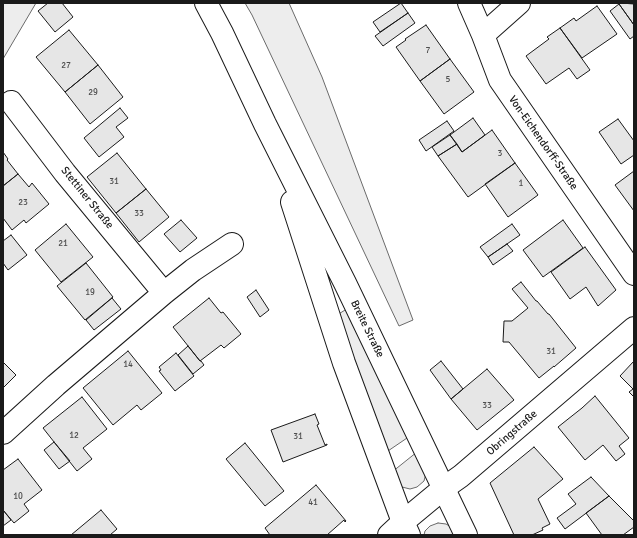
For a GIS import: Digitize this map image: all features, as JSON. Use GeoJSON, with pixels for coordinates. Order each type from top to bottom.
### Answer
{"type":"FeatureCollection","features":[{"type":"Feature","properties":{"kind":"street","name":"Breite Straße"},"geometry":{"type":"LineString","coordinates":[[206,3],[341,276],[466,535]]}},
{"type":"Feature","properties":{"kind":"street","name":"Von-Eichendorff-Straße"},"geometry":{"type":"LineString","coordinates":[[469,3],[500,80],[634,274]]}},
{"type":"Feature","properties":{"kind":"street"},"geometry":{"type":"LineString","coordinates":[[483,35],[519,3]]}},
{"type":"Feature","properties":{"kind":"street","name":"Stettiner Straße"},"geometry":{"type":"LineString","coordinates":[[11,102],[65,172],[164,294]]}},
{"type":"Feature","properties":{"kind":"street","name":"Breite Straße"},"geometry":{"type":"LineString","coordinates":[[265,124],[400,531]]}},
{"type":"Feature","properties":{"kind":"street"},"geometry":{"type":"LineString","coordinates":[[3,433],[56,385],[193,270],[232,244]]}},
{"type":"Feature","properties":{"kind":"street","name":"Obringstraße"},"geometry":{"type":"LineString","coordinates":[[400,531],[444,488],[470,470],[634,328]]}},
{"type":"Feature","properties":{"kind":"shaded area"},"geometry":{"type":"Polygon","coordinates":[[[3,3],[36,3],[3,59],[3,3]]]}},
{"type":"Feature","properties":{"kind":"shaded area"},"geometry":{"type":"Polygon","coordinates":[[[245,3],[289,3],[322,77],[413,320],[399,326],[245,3]]]}},
{"type":"Feature","properties":{"kind":"shaded area"},"geometry":{"type":"Polygon","coordinates":[[[350,307],[410,436],[385,453],[337,315],[350,307]]]}},
{"type":"Feature","properties":{"kind":"shaded area"},"geometry":{"type":"Polygon","coordinates":[[[417,452],[426,473],[424,481],[417,487],[410,489],[402,487],[397,482],[392,472],[417,452]]]}},
{"type":"Feature","properties":{"kind":"shaded area"},"geometry":{"type":"Polygon","coordinates":[[[438,523],[446,524],[453,528],[456,535],[424,535],[425,531],[430,526],[438,523]]]}},
{"type":"Feature","properties":{"kind":"building"},"geometry":{"type":"Polygon","coordinates":[[[48,3],[62,3],[73,17],[55,32],[38,11],[48,3]]]}},
{"type":"Feature","properties":{"kind":"building"},"geometry":{"type":"Polygon","coordinates":[[[401,3],[408,13],[380,32],[373,22],[401,3]]]}},
{"type":"Feature","properties":{"kind":"building"},"geometry":{"type":"Polygon","coordinates":[[[619,4],[634,4],[634,25],[619,4]]]}},
{"type":"Feature","properties":{"kind":"building"},"geometry":{"type":"Polygon","coordinates":[[[619,4],[634,25],[634,36],[630,39],[610,11],[619,4]]]}},
{"type":"Feature","properties":{"kind":"building"},"geometry":{"type":"Polygon","coordinates":[[[597,6],[617,34],[582,58],[560,28],[574,18],[576,21],[597,6]]]}},
{"type":"Feature","properties":{"kind":"building"},"geometry":{"type":"Polygon","coordinates":[[[408,13],[415,23],[383,46],[375,36],[408,13]]]}},
{"type":"Feature","properties":{"kind":"building"},"geometry":{"type":"Polygon","coordinates":[[[426,25],[450,59],[420,81],[396,47],[426,25]]]}},
{"type":"Feature","properties":{"kind":"building"},"geometry":{"type":"Polygon","coordinates":[[[560,28],[590,70],[577,79],[569,68],[546,84],[526,56],[549,39],[547,37],[560,28]]]}},
{"type":"Feature","properties":{"kind":"building"},"geometry":{"type":"Polygon","coordinates":[[[69,30],[98,65],[65,92],[36,57],[69,30]]]}},
{"type":"Feature","properties":{"kind":"building"},"geometry":{"type":"Polygon","coordinates":[[[450,59],[474,92],[444,114],[420,81],[450,59]]]}},
{"type":"Feature","properties":{"kind":"building"},"geometry":{"type":"Polygon","coordinates":[[[98,65],[123,97],[90,124],[65,92],[98,65]]]}},
{"type":"Feature","properties":{"kind":"building"},"geometry":{"type":"Polygon","coordinates":[[[120,108],[128,118],[116,127],[124,137],[99,157],[84,138],[120,108]]]}},
{"type":"Feature","properties":{"kind":"building"},"geometry":{"type":"Polygon","coordinates":[[[473,118],[485,135],[462,152],[450,135],[473,118]]]}},
{"type":"Feature","properties":{"kind":"building"},"geometry":{"type":"Polygon","coordinates":[[[618,119],[634,141],[634,155],[621,164],[599,132],[618,119]]]}},
{"type":"Feature","properties":{"kind":"building"},"geometry":{"type":"Polygon","coordinates":[[[447,121],[454,131],[426,151],[419,140],[447,121]]]}},
{"type":"Feature","properties":{"kind":"building"},"geometry":{"type":"Polygon","coordinates":[[[492,130],[515,163],[468,197],[438,156],[457,144],[462,152],[492,130]]]}},
{"type":"Feature","properties":{"kind":"building"},"geometry":{"type":"Polygon","coordinates":[[[450,135],[457,144],[438,156],[432,147],[450,135]]]}},
{"type":"Feature","properties":{"kind":"building"},"geometry":{"type":"Polygon","coordinates":[[[3,152],[8,159],[7,160],[18,174],[3,186],[3,152]]]}},
{"type":"Feature","properties":{"kind":"building"},"geometry":{"type":"Polygon","coordinates":[[[117,153],[146,189],[116,213],[87,177],[117,153]]]}},
{"type":"Feature","properties":{"kind":"building"},"geometry":{"type":"Polygon","coordinates":[[[515,163],[538,195],[508,217],[485,184],[515,163]]]}},
{"type":"Feature","properties":{"kind":"building"},"geometry":{"type":"Polygon","coordinates":[[[634,171],[634,211],[615,185],[634,171]]]}},
{"type":"Feature","properties":{"kind":"building"},"geometry":{"type":"Polygon","coordinates":[[[18,174],[29,187],[32,183],[49,204],[26,223],[24,220],[12,230],[3,218],[3,186],[18,174]]]}},
{"type":"Feature","properties":{"kind":"building"},"geometry":{"type":"Polygon","coordinates":[[[146,189],[169,217],[139,242],[116,213],[146,189]]]}},
{"type":"Feature","properties":{"kind":"building"},"geometry":{"type":"Polygon","coordinates":[[[181,220],[197,238],[180,252],[164,234],[181,220]]]}},
{"type":"Feature","properties":{"kind":"building"},"geometry":{"type":"Polygon","coordinates":[[[563,220],[583,248],[543,277],[523,250],[563,220]]]}},
{"type":"Feature","properties":{"kind":"building"},"geometry":{"type":"Polygon","coordinates":[[[66,224],[93,257],[61,282],[35,250],[66,224]]]}},
{"type":"Feature","properties":{"kind":"building"},"geometry":{"type":"Polygon","coordinates":[[[512,224],[520,235],[488,257],[480,247],[512,224]]]}},
{"type":"Feature","properties":{"kind":"building"},"geometry":{"type":"Polygon","coordinates":[[[11,235],[27,255],[8,270],[3,263],[3,241],[11,235]]]}},
{"type":"Feature","properties":{"kind":"building"},"geometry":{"type":"Polygon","coordinates":[[[507,244],[513,251],[493,265],[488,257],[507,244]]]}},
{"type":"Feature","properties":{"kind":"building"},"geometry":{"type":"Polygon","coordinates":[[[585,247],[616,290],[598,306],[586,287],[570,299],[551,272],[585,247]]]}},
{"type":"Feature","properties":{"kind":"building"},"geometry":{"type":"Polygon","coordinates":[[[86,263],[113,297],[85,320],[57,286],[86,263]]]}},
{"type":"Feature","properties":{"kind":"building"},"geometry":{"type":"Polygon","coordinates":[[[521,282],[576,348],[539,378],[509,342],[503,342],[504,321],[512,321],[528,308],[512,289],[521,282]]]}},
{"type":"Feature","properties":{"kind":"building"},"geometry":{"type":"Polygon","coordinates":[[[256,290],[269,310],[260,317],[247,297],[256,290]]]}},
{"type":"Feature","properties":{"kind":"building"},"geometry":{"type":"Polygon","coordinates":[[[112,298],[121,309],[94,330],[86,320],[112,298]]]}},
{"type":"Feature","properties":{"kind":"building"},"geometry":{"type":"Polygon","coordinates":[[[209,298],[241,334],[224,348],[221,345],[200,361],[173,327],[209,298]]]}},
{"type":"Feature","properties":{"kind":"building"},"geometry":{"type":"Polygon","coordinates":[[[188,346],[204,365],[193,374],[178,355],[188,346]]]}},
{"type":"Feature","properties":{"kind":"building"},"geometry":{"type":"Polygon","coordinates":[[[128,351],[162,393],[141,410],[137,405],[113,425],[83,388],[128,351]]]}},
{"type":"Feature","properties":{"kind":"building"},"geometry":{"type":"Polygon","coordinates":[[[176,353],[194,376],[175,391],[159,371],[161,370],[159,367],[176,353]]]}},
{"type":"Feature","properties":{"kind":"building"},"geometry":{"type":"Polygon","coordinates":[[[441,361],[463,389],[451,399],[430,370],[441,361]]]}},
{"type":"Feature","properties":{"kind":"building"},"geometry":{"type":"Polygon","coordinates":[[[634,361],[634,397],[629,392],[633,389],[620,376],[634,361]]]}},
{"type":"Feature","properties":{"kind":"building"},"geometry":{"type":"Polygon","coordinates":[[[3,362],[16,375],[3,388],[3,362]]]}},
{"type":"Feature","properties":{"kind":"building"},"geometry":{"type":"Polygon","coordinates":[[[487,369],[514,400],[477,430],[451,399],[487,369]]]}},
{"type":"Feature","properties":{"kind":"building"},"geometry":{"type":"Polygon","coordinates":[[[595,396],[629,438],[619,446],[625,454],[616,461],[603,445],[585,460],[558,427],[595,396]]]}},
{"type":"Feature","properties":{"kind":"building"},"geometry":{"type":"Polygon","coordinates":[[[82,397],[107,429],[83,448],[92,459],[77,471],[43,428],[82,397]]]}},
{"type":"Feature","properties":{"kind":"building"},"geometry":{"type":"Polygon","coordinates":[[[315,414],[319,424],[317,425],[325,445],[327,445],[283,462],[271,430],[315,414]]]}},
{"type":"Feature","properties":{"kind":"building"},"geometry":{"type":"Polygon","coordinates":[[[54,442],[70,461],[59,469],[44,450],[54,442]]]}},
{"type":"Feature","properties":{"kind":"building"},"geometry":{"type":"Polygon","coordinates":[[[245,443],[284,491],[265,506],[226,459],[245,443]]]}},
{"type":"Feature","properties":{"kind":"building"},"geometry":{"type":"Polygon","coordinates":[[[534,447],[563,479],[538,499],[550,524],[542,528],[543,530],[532,535],[514,535],[490,483],[534,447]]]}},
{"type":"Feature","properties":{"kind":"building"},"geometry":{"type":"Polygon","coordinates":[[[18,459],[42,490],[24,504],[29,511],[14,523],[3,510],[3,470],[18,459]]]}},
{"type":"Feature","properties":{"kind":"building"},"geometry":{"type":"Polygon","coordinates":[[[591,477],[609,496],[565,529],[557,518],[576,504],[568,494],[591,477]]]}},
{"type":"Feature","properties":{"kind":"building"},"geometry":{"type":"Polygon","coordinates":[[[316,485],[346,521],[345,522],[344,520],[327,535],[270,535],[265,528],[316,485]]]}},
{"type":"Feature","properties":{"kind":"building"},"geometry":{"type":"Polygon","coordinates":[[[609,496],[634,521],[634,527],[623,535],[602,535],[586,513],[609,496]]]}},
{"type":"Feature","properties":{"kind":"building"},"geometry":{"type":"Polygon","coordinates":[[[3,510],[11,520],[3,526],[3,510]]]}},
{"type":"Feature","properties":{"kind":"building"},"geometry":{"type":"Polygon","coordinates":[[[101,510],[117,529],[110,535],[71,535],[101,510]]]}}]}
